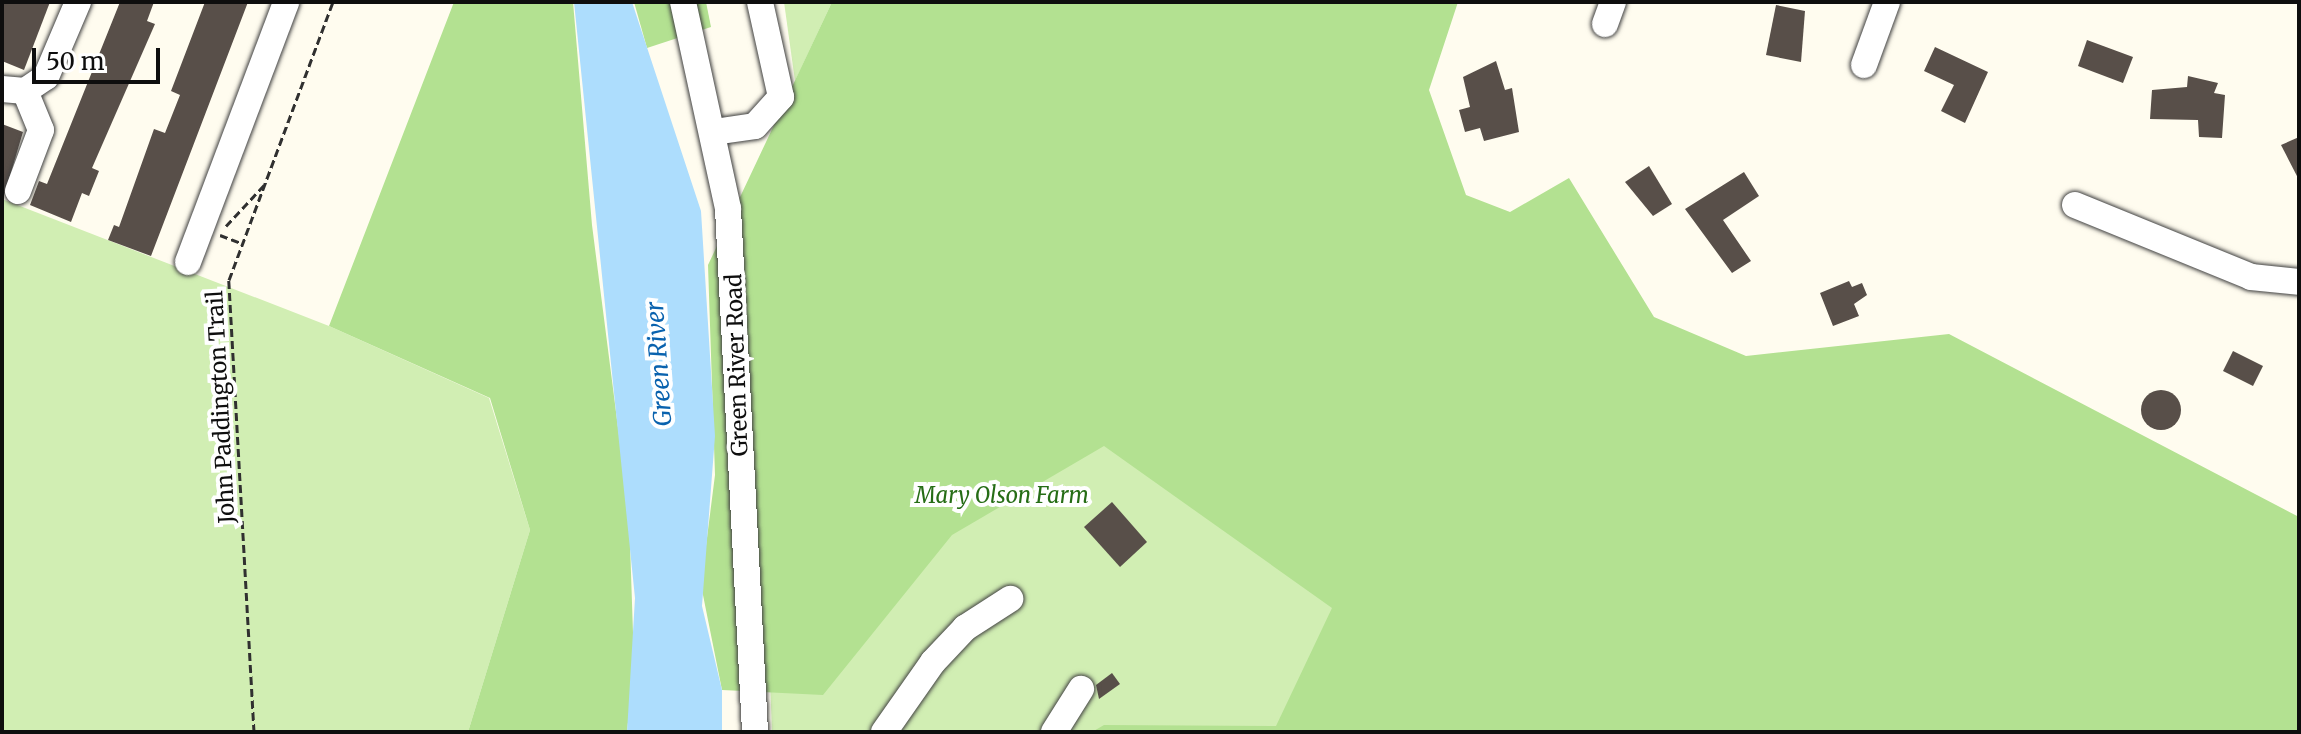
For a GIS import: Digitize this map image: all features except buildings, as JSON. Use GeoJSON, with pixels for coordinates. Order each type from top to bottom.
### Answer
{"type":"FeatureCollection","features":[{"type":"Feature","properties":{"kind":"street"},"geometry":{"type":"LineString","coordinates":[[18,191],[41,130],[13,90],[51,69],[78,2]]}},
{"type":"Feature","properties":{"kind":"street"},"geometry":{"type":"LineString","coordinates":[[188,262],[286,2]]}},
{"type":"Feature","properties":{"kind":"street","name":"Green River Road"},"geometry":{"type":"LineString","coordinates":[[683,2],[714,132],[734,275],[755,732]]}},
{"type":"Feature","properties":{"kind":"street"},"geometry":{"type":"LineString","coordinates":[[714,132],[755,126],[781,97],[760,2]]}},
{"type":"Feature","properties":{"kind":"street"},"geometry":{"type":"LineString","coordinates":[[1864,65],[1887,2]]}},
{"type":"Feature","properties":{"kind":"street"},"geometry":{"type":"LineString","coordinates":[[2075,205],[2251,277],[2299,282]]}},
{"type":"Feature","properties":{"kind":"street"},"geometry":{"type":"LineString","coordinates":[[884,732],[944,650],[1010,599]]}},
{"type":"Feature","properties":{"kind":"street"},"geometry":{"type":"LineString","coordinates":[[1054,732],[1081,689]]}},
{"type":"Feature","properties":{"kind":"path","name":"John Paddington Trail"},"geometry":{"type":"LineString","coordinates":[[254,732],[229,280],[333,2]]}},
{"type":"Feature","properties":{"kind":"path"},"geometry":{"type":"LineString","coordinates":[[218,234],[266,183]]}},
{"type":"Feature","properties":{"kind":"green space"},"geometry":{"type":"Polygon","coordinates":[[[454,2],[573,2],[592,225],[629,513],[634,663],[627,732],[468,732],[530,530],[490,398],[329,326],[454,2]]]}},
{"type":"Feature","properties":{"kind":"green space"},"geometry":{"type":"Polygon","coordinates":[[[634,2],[706,2],[711,27],[647,48],[634,2]]]}},
{"type":"Feature","properties":{"kind":"green space"},"geometry":{"type":"Polygon","coordinates":[[[784,2],[832,2],[795,81],[784,2]]]}},
{"type":"Feature","properties":{"kind":"green space"},"geometry":{"type":"Polygon","coordinates":[[[832,2],[1458,2],[1429,90],[1466,195],[1510,212],[1569,178],[1654,317],[1746,356],[1949,334],[2299,517],[2299,732],[1092,732],[1104,725],[1276,726],[1332,608],[1104,446],[952,535],[823,695],[722,690],[701,585],[715,475],[708,265],[832,2]]]}},
{"type":"Feature","properties":{"kind":"green space"},"geometry":{"type":"Polygon","coordinates":[[[2,199],[329,326],[489,398],[530,530],[468,732],[2,732],[2,199]]]}},
{"type":"Feature","properties":{"kind":"green space","name":"Mary Olson Farm"},"geometry":{"type":"Polygon","coordinates":[[[753,235],[1546,448],[1442,732],[772,732],[753,235]]]}},
{"type":"Feature","properties":{"kind":"water","name":"Green River"},"geometry":{"type":"Polygon","coordinates":[[[574,2],[632,2],[701,211],[715,436],[702,606],[722,690],[722,732],[627,732],[635,598],[574,2]]]}}]}
